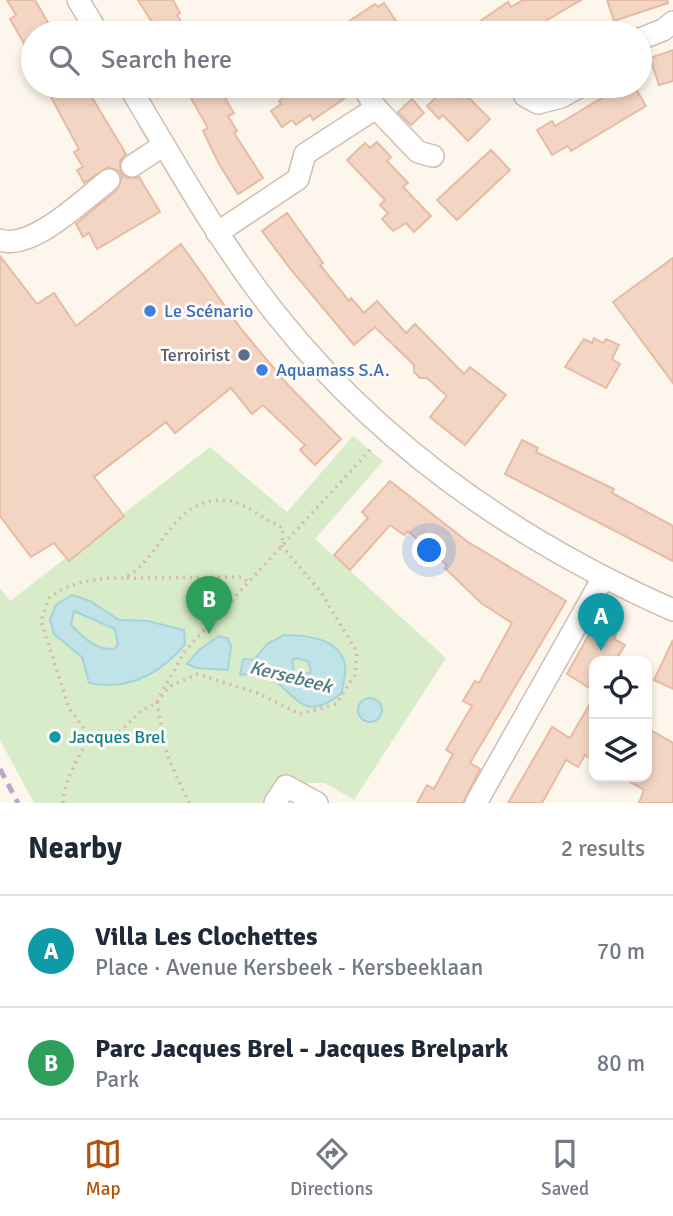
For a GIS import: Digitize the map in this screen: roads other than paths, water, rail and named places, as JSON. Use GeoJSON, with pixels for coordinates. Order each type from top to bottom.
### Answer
{"type":"FeatureCollection","features":[{"type":"Feature","properties":{"kind":"street"},"geometry":{"type":"LineString","coordinates":[[78,0],[91,21]]}},
{"type":"Feature","properties":{"kind":"street"},"geometry":{"type":"LineString","coordinates":[[652,34],[673,22]]}},
{"type":"Feature","properties":{"kind":"street"},"geometry":{"type":"LineString","coordinates":[[136,98],[217,233],[274,312],[322,368],[402,445],[499,518],[603,578],[673,610]]}},
{"type":"Feature","properties":{"kind":"street"},"geometry":{"type":"LineString","coordinates":[[370,98],[418,152],[433,156]]}},
{"type":"Feature","properties":{"kind":"street"},"geometry":{"type":"LineString","coordinates":[[529,98],[538,103],[557,98]]}},
{"type":"Feature","properties":{"kind":"street"},"geometry":{"type":"LineString","coordinates":[[217,233],[298,178],[305,154],[376,108]]}},
{"type":"Feature","properties":{"kind":"street"},"geometry":{"type":"LineString","coordinates":[[132,166],[164,145]]}},
{"type":"Feature","properties":{"kind":"street"},"geometry":{"type":"LineString","coordinates":[[0,240],[20,240],[48,228],[109,180]]}},
{"type":"Feature","properties":{"kind":"street"},"geometry":{"type":"LineString","coordinates":[[476,803],[603,578]]}},
{"type":"Feature","properties":{"kind":"street"},"geometry":{"type":"LineString","coordinates":[[275,803],[286,786],[317,803]]}},
{"type":"Feature","properties":{"kind":"water"},"geometry":{"type":"Polygon","coordinates":[[[72,595],[90,601],[119,620],[148,621],[184,630],[185,644],[165,664],[143,678],[117,684],[89,683],[82,657],[54,634],[50,620],[56,605],[72,595]],[[74,611],[71,625],[95,645],[114,649],[118,645],[115,629],[74,611]]]}},
{"type":"Feature","properties":{"kind":"water","name":"Kersebeek"},"geometry":{"type":"Polygon","coordinates":[[[284,635],[312,637],[329,644],[342,656],[345,665],[342,693],[314,707],[296,700],[269,678],[256,673],[240,675],[243,659],[254,660],[267,644],[284,635]],[[296,658],[292,660],[294,672],[300,676],[311,672],[308,661],[296,658]]]}},
{"type":"Feature","properties":{"kind":"water"},"geometry":{"type":"Polygon","coordinates":[[[219,636],[227,638],[231,646],[228,670],[196,668],[187,664],[199,650],[219,636]]]}},
{"type":"Feature","properties":{"kind":"water"},"geometry":{"type":"Polygon","coordinates":[[[370,698],[381,705],[382,710],[375,721],[370,722],[359,715],[358,710],[365,699],[370,698]]]}},
{"type":"Feature","properties":{"kind":"railway"},"geometry":{"type":"LineString","coordinates":[[0,769],[18,803]]}},
{"type":"Feature","properties":{"kind":"place","name":"Le Scénario"},"geometry":{"type":"Point","coordinates":[150,311]}},
{"type":"Feature","properties":{"kind":"place","name":"Terroirist"},"geometry":{"type":"Point","coordinates":[244,355]}},
{"type":"Feature","properties":{"kind":"place","name":"Aquamass S.A."},"geometry":{"type":"Point","coordinates":[262,370]}},
{"type":"Feature","properties":{"kind":"place","name":"Parc Jacques Brel - Jacques Brelpark"},"geometry":{"type":"Point","coordinates":[209,634]}},
{"type":"Feature","properties":{"kind":"place","name":"Villa Les Clochettes"},"geometry":{"type":"Point","coordinates":[601,651]}},
{"type":"Feature","properties":{"kind":"place","name":"Jacques Brel"},"geometry":{"type":"Point","coordinates":[55,737]}}]}
